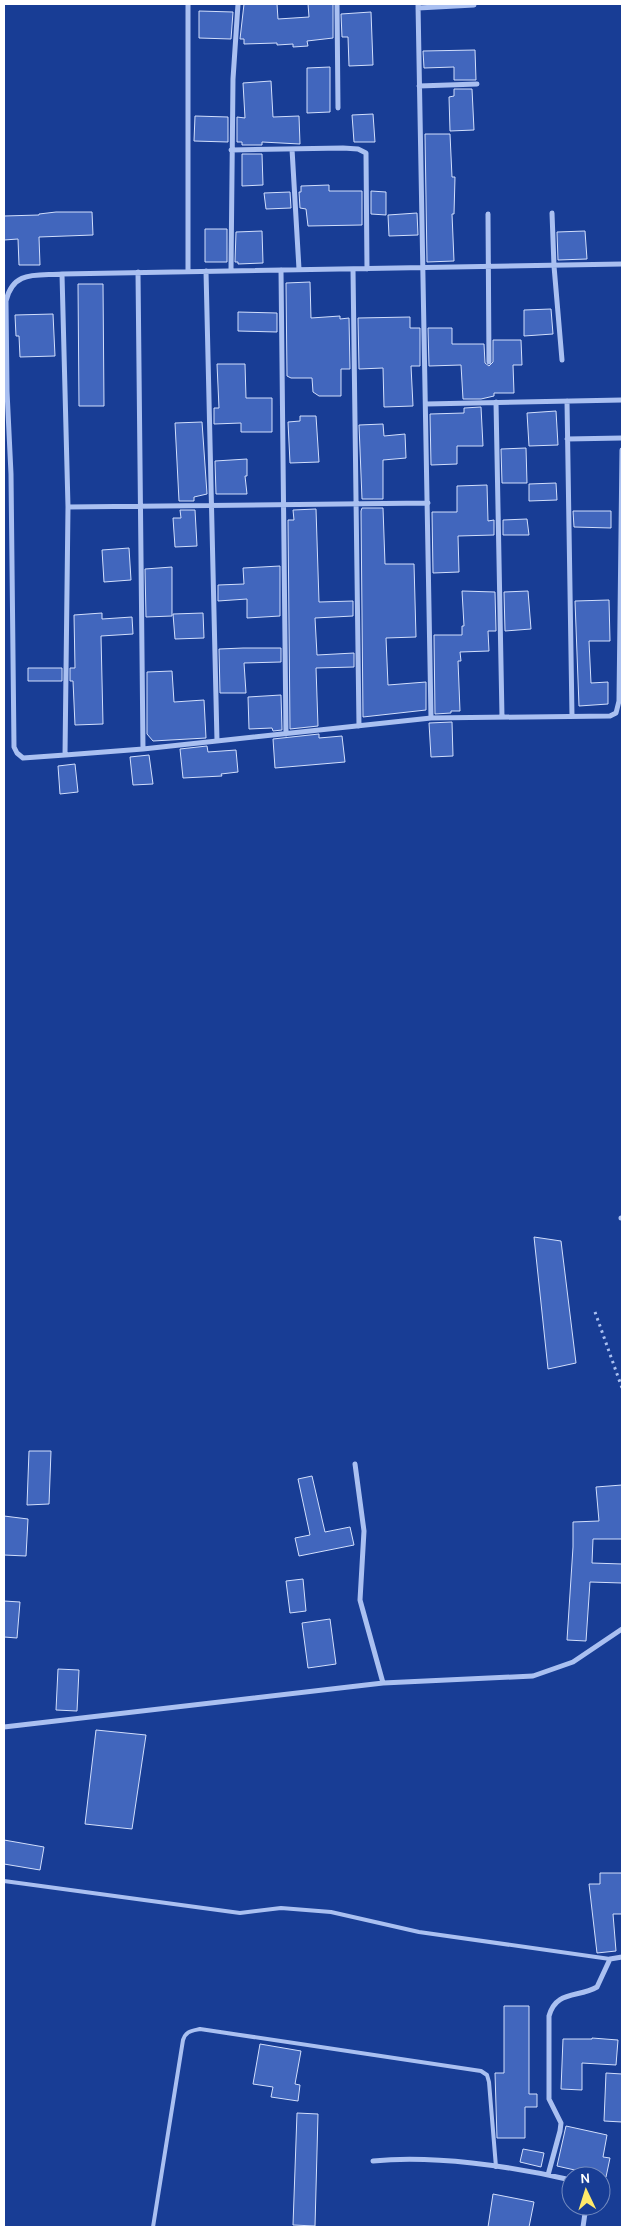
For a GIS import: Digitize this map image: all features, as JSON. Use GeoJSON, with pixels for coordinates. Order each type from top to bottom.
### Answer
{"type":"FeatureCollection","features":[{"type":"Feature","properties":{"kind":"street"},"geometry":{"type":"LineString","coordinates":[[188,4],[188,271]]}},
{"type":"Feature","properties":{"kind":"street"},"geometry":{"type":"LineString","coordinates":[[231,270],[232,79],[238,4]]}},
{"type":"Feature","properties":{"kind":"street"},"geometry":{"type":"LineString","coordinates":[[337,4],[338,108]]}},
{"type":"Feature","properties":{"kind":"street"},"geometry":{"type":"LineString","coordinates":[[431,718],[418,6],[474,5]]}},
{"type":"Feature","properties":{"kind":"street"},"geometry":{"type":"LineString","coordinates":[[419,86],[477,84]]}},
{"type":"Feature","properties":{"kind":"street"},"geometry":{"type":"LineString","coordinates":[[231,150],[343,148],[358,149],[366,153],[367,269]]}},
{"type":"Feature","properties":{"kind":"street"},"geometry":{"type":"LineString","coordinates":[[292,149],[299,269]]}},
{"type":"Feature","properties":{"kind":"street"},"geometry":{"type":"LineString","coordinates":[[552,213],[554,266],[562,360]]}},
{"type":"Feature","properties":{"kind":"street"},"geometry":{"type":"LineString","coordinates":[[488,214],[489,362]]}},
{"type":"Feature","properties":{"kind":"street"},"geometry":{"type":"LineString","coordinates":[[622,264],[62,274],[25,277],[17,280],[9,288],[6,301],[7,391],[12,474],[14,747],[22,758],[143,749],[431,718],[610,716],[616,713],[618,708],[622,450]]}},
{"type":"Feature","properties":{"kind":"street"},"geometry":{"type":"LineString","coordinates":[[353,269],[359,726]]}},
{"type":"Feature","properties":{"kind":"street"},"geometry":{"type":"LineString","coordinates":[[281,270],[286,734]]}},
{"type":"Feature","properties":{"kind":"street"},"geometry":{"type":"LineString","coordinates":[[206,271],[216,741]]}},
{"type":"Feature","properties":{"kind":"street"},"geometry":{"type":"LineString","coordinates":[[138,272],[143,749]]}},
{"type":"Feature","properties":{"kind":"street"},"geometry":{"type":"LineString","coordinates":[[62,274],[68,507],[65,755]]}},
{"type":"Feature","properties":{"kind":"street"},"geometry":{"type":"LineString","coordinates":[[426,404],[622,400]]}},
{"type":"Feature","properties":{"kind":"street"},"geometry":{"type":"LineString","coordinates":[[566,401],[572,716]]}},
{"type":"Feature","properties":{"kind":"street"},"geometry":{"type":"LineString","coordinates":[[496,402],[502,717]]}},
{"type":"Feature","properties":{"kind":"street"},"geometry":{"type":"LineString","coordinates":[[567,439],[622,438]]}},
{"type":"Feature","properties":{"kind":"street"},"geometry":{"type":"LineString","coordinates":[[68,507],[428,503]]}},
{"type":"Feature","properties":{"kind":"street"},"geometry":{"type":"LineString","coordinates":[[355,1464],[364,1531],[360,1600],[383,1683]]}},
{"type":"Feature","properties":{"kind":"street"},"geometry":{"type":"LineString","coordinates":[[4,1727],[383,1683],[533,1676],[573,1662],[622,1629]]}},
{"type":"Feature","properties":{"kind":"street"},"geometry":{"type":"LineString","coordinates":[[548,2175],[560,2131],[560,2123],[549,2099],[549,2016],[555,2002],[597,1987],[610,1959],[622,1956]]}},
{"type":"Feature","properties":{"kind":"street"},"geometry":{"type":"LineString","coordinates":[[373,2161],[412,2158],[496,2167],[561,2178]]}},
{"type":"Feature","properties":{"kind":"lane"},"geometry":{"type":"LineString","coordinates":[[4,1881],[240,1913],[281,1908],[332,1912],[419,1932],[610,1959]]}},
{"type":"Feature","properties":{"kind":"lane"},"geometry":{"type":"LineString","coordinates":[[153,2227],[182,2040],[185,2034],[200,2029],[481,2071],[487,2075],[489,2082],[496,2167]]}},
{"type":"Feature","properties":{"kind":"path"},"geometry":{"type":"LineString","coordinates":[[596,1312],[622,1388]]}},
{"type":"Feature","properties":{"kind":"building"},"geometry":{"type":"Polygon","coordinates":[[[244,4],[277,4],[278,19],[309,17],[308,4],[333,4],[333,38],[307,41],[308,46],[293,47],[293,44],[277,45],[277,43],[244,44],[244,39],[240,39],[244,4]]]}},
{"type":"Feature","properties":{"kind":"building"},"geometry":{"type":"Polygon","coordinates":[[[199,11],[233,12],[231,39],[199,38],[199,11]]]}},
{"type":"Feature","properties":{"kind":"building"},"geometry":{"type":"Polygon","coordinates":[[[371,12],[373,65],[349,66],[348,37],[342,37],[341,14],[371,12]]]}},
{"type":"Feature","properties":{"kind":"building"},"geometry":{"type":"Polygon","coordinates":[[[475,50],[476,80],[454,80],[454,67],[424,68],[423,51],[475,50]]]}},
{"type":"Feature","properties":{"kind":"building"},"geometry":{"type":"Polygon","coordinates":[[[330,67],[330,112],[307,113],[307,68],[330,67]]]}},
{"type":"Feature","properties":{"kind":"building"},"geometry":{"type":"Polygon","coordinates":[[[271,81],[273,117],[299,116],[300,144],[262,142],[262,145],[242,145],[242,142],[237,142],[237,117],[245,118],[243,83],[271,81]]]}},
{"type":"Feature","properties":{"kind":"building"},"geometry":{"type":"Polygon","coordinates":[[[454,89],[472,89],[474,130],[450,131],[449,97],[454,96],[454,89]]]}},
{"type":"Feature","properties":{"kind":"building"},"geometry":{"type":"Polygon","coordinates":[[[373,114],[375,142],[354,142],[352,115],[373,114]]]}},
{"type":"Feature","properties":{"kind":"building"},"geometry":{"type":"Polygon","coordinates":[[[195,116],[228,117],[228,142],[194,141],[195,116]]]}},
{"type":"Feature","properties":{"kind":"building"},"geometry":{"type":"Polygon","coordinates":[[[425,134],[450,134],[452,177],[455,177],[454,214],[452,214],[454,261],[427,262],[425,134]]]}},
{"type":"Feature","properties":{"kind":"building"},"geometry":{"type":"Polygon","coordinates":[[[242,154],[262,154],[263,185],[242,186],[242,154]]]}},
{"type":"Feature","properties":{"kind":"building"},"geometry":{"type":"Polygon","coordinates":[[[329,185],[329,191],[362,191],[362,225],[308,226],[306,209],[300,208],[299,192],[301,192],[301,186],[329,185]]]}},
{"type":"Feature","properties":{"kind":"building"},"geometry":{"type":"Polygon","coordinates":[[[371,191],[386,192],[386,215],[371,214],[371,191]]]}},
{"type":"Feature","properties":{"kind":"building"},"geometry":{"type":"Polygon","coordinates":[[[290,192],[291,208],[266,209],[264,193],[290,192]]]}},
{"type":"Feature","properties":{"kind":"building"},"geometry":{"type":"Polygon","coordinates":[[[56,212],[92,212],[93,235],[39,237],[40,265],[19,265],[18,239],[4,240],[4,216],[39,215],[56,212]]]}},
{"type":"Feature","properties":{"kind":"building"},"geometry":{"type":"Polygon","coordinates":[[[417,213],[418,235],[389,236],[388,215],[417,213]]]}},
{"type":"Feature","properties":{"kind":"building"},"geometry":{"type":"Polygon","coordinates":[[[205,229],[227,229],[227,262],[205,262],[205,229]]]}},
{"type":"Feature","properties":{"kind":"building"},"geometry":{"type":"Polygon","coordinates":[[[262,231],[263,263],[238,264],[238,262],[235,262],[236,232],[262,231]]]}},
{"type":"Feature","properties":{"kind":"building"},"geometry":{"type":"Polygon","coordinates":[[[585,231],[587,259],[558,260],[557,232],[585,231]]]}},
{"type":"Feature","properties":{"kind":"building"},"geometry":{"type":"Polygon","coordinates":[[[310,282],[311,318],[340,316],[340,319],[349,318],[350,369],[341,369],[341,396],[319,396],[313,392],[312,378],[291,378],[287,376],[286,283],[310,282]]]}},
{"type":"Feature","properties":{"kind":"building"},"geometry":{"type":"Polygon","coordinates":[[[78,284],[103,284],[104,406],[79,406],[78,284]]]}},
{"type":"Feature","properties":{"kind":"building"},"geometry":{"type":"Polygon","coordinates":[[[551,309],[553,334],[524,336],[524,310],[551,309]]]}},
{"type":"Feature","properties":{"kind":"building"},"geometry":{"type":"Polygon","coordinates":[[[238,312],[277,313],[277,332],[238,331],[238,312]]]}},
{"type":"Feature","properties":{"kind":"building"},"geometry":{"type":"Polygon","coordinates":[[[53,314],[55,356],[20,357],[15,315],[53,314]]]}},
{"type":"Feature","properties":{"kind":"building"},"geometry":{"type":"Polygon","coordinates":[[[410,317],[410,328],[420,328],[420,366],[411,366],[413,406],[384,407],[383,368],[359,369],[358,318],[410,317]]]}},
{"type":"Feature","properties":{"kind":"building"},"geometry":{"type":"Polygon","coordinates":[[[428,328],[452,328],[452,344],[484,344],[485,363],[489,366],[493,362],[493,340],[521,340],[522,365],[513,365],[514,393],[494,393],[494,396],[481,399],[463,399],[461,365],[429,366],[428,328]]]}},
{"type":"Feature","properties":{"kind":"building"},"geometry":{"type":"Polygon","coordinates":[[[217,364],[245,364],[246,398],[272,398],[272,432],[241,432],[241,423],[214,424],[214,408],[219,408],[217,364]]]}},
{"type":"Feature","properties":{"kind":"building"},"geometry":{"type":"Polygon","coordinates":[[[481,407],[483,446],[457,446],[457,464],[431,465],[430,414],[464,413],[464,408],[481,407]]]}},
{"type":"Feature","properties":{"kind":"building"},"geometry":{"type":"Polygon","coordinates":[[[556,411],[558,445],[529,446],[527,413],[556,411]]]}},
{"type":"Feature","properties":{"kind":"building"},"geometry":{"type":"Polygon","coordinates":[[[300,416],[316,416],[319,462],[290,463],[288,422],[300,421],[300,416]]]}},
{"type":"Feature","properties":{"kind":"building"},"geometry":{"type":"Polygon","coordinates":[[[202,422],[207,494],[194,497],[194,501],[179,501],[175,423],[202,422]]]}},
{"type":"Feature","properties":{"kind":"building"},"geometry":{"type":"Polygon","coordinates":[[[383,424],[384,436],[405,434],[406,458],[383,460],[383,499],[362,499],[359,425],[383,424]]]}},
{"type":"Feature","properties":{"kind":"building"},"geometry":{"type":"Polygon","coordinates":[[[526,448],[527,483],[502,483],[501,449],[526,448]]]}},
{"type":"Feature","properties":{"kind":"building"},"geometry":{"type":"Polygon","coordinates":[[[247,459],[247,476],[245,476],[247,494],[216,494],[215,461],[247,459]]]}},
{"type":"Feature","properties":{"kind":"building"},"geometry":{"type":"Polygon","coordinates":[[[556,483],[557,500],[529,501],[529,484],[556,483]]]}},
{"type":"Feature","properties":{"kind":"building"},"geometry":{"type":"Polygon","coordinates":[[[487,485],[488,521],[494,520],[494,535],[458,536],[459,572],[433,573],[432,512],[457,512],[457,486],[487,485]]]}},
{"type":"Feature","properties":{"kind":"building"},"geometry":{"type":"Polygon","coordinates":[[[362,508],[383,508],[385,564],[414,564],[416,637],[386,638],[388,685],[426,682],[426,710],[363,717],[362,508]]]}},
{"type":"Feature","properties":{"kind":"building"},"geometry":{"type":"Polygon","coordinates":[[[316,509],[319,602],[353,601],[353,616],[315,618],[317,655],[354,653],[354,667],[316,668],[318,726],[290,729],[288,520],[294,520],[293,510],[316,509]]]}},
{"type":"Feature","properties":{"kind":"building"},"geometry":{"type":"Polygon","coordinates":[[[180,510],[195,510],[197,546],[175,547],[173,518],[181,518],[180,510]]]}},
{"type":"Feature","properties":{"kind":"building"},"geometry":{"type":"Polygon","coordinates":[[[573,511],[611,511],[611,528],[574,527],[573,511]]]}},
{"type":"Feature","properties":{"kind":"building"},"geometry":{"type":"Polygon","coordinates":[[[527,519],[529,535],[503,535],[503,520],[527,519]]]}},
{"type":"Feature","properties":{"kind":"building"},"geometry":{"type":"Polygon","coordinates":[[[129,548],[131,580],[104,582],[102,550],[129,548]]]}},
{"type":"Feature","properties":{"kind":"building"},"geometry":{"type":"Polygon","coordinates":[[[280,566],[280,616],[247,618],[247,599],[218,601],[218,585],[244,584],[243,568],[280,566]]]}},
{"type":"Feature","properties":{"kind":"building"},"geometry":{"type":"Polygon","coordinates":[[[172,567],[172,616],[146,617],[145,569],[172,567]]]}},
{"type":"Feature","properties":{"kind":"building"},"geometry":{"type":"Polygon","coordinates":[[[462,591],[495,592],[496,631],[488,631],[489,651],[460,652],[461,661],[458,661],[460,711],[435,714],[434,635],[462,635],[462,626],[464,626],[462,591]]]}},
{"type":"Feature","properties":{"kind":"building"},"geometry":{"type":"Polygon","coordinates":[[[528,591],[531,629],[505,631],[504,592],[528,591]]]}},
{"type":"Feature","properties":{"kind":"building"},"geometry":{"type":"Polygon","coordinates":[[[609,600],[610,641],[589,641],[591,683],[608,682],[608,704],[579,706],[575,601],[609,600]]]}},
{"type":"Feature","properties":{"kind":"building"},"geometry":{"type":"Polygon","coordinates":[[[102,613],[102,619],[132,617],[133,634],[101,636],[103,724],[75,725],[73,681],[70,681],[70,668],[75,668],[74,615],[102,613]]]}},
{"type":"Feature","properties":{"kind":"building"},"geometry":{"type":"Polygon","coordinates":[[[203,613],[204,638],[175,639],[173,614],[203,613]]]}},
{"type":"Feature","properties":{"kind":"building"},"geometry":{"type":"Polygon","coordinates":[[[281,648],[281,662],[244,663],[246,693],[220,693],[219,649],[281,648]]]}},
{"type":"Feature","properties":{"kind":"building"},"geometry":{"type":"Polygon","coordinates":[[[28,668],[62,668],[62,681],[28,681],[28,668]]]}},
{"type":"Feature","properties":{"kind":"building"},"geometry":{"type":"Polygon","coordinates":[[[172,671],[174,702],[204,700],[206,738],[153,741],[147,734],[147,672],[172,671]]]}},
{"type":"Feature","properties":{"kind":"building"},"geometry":{"type":"Polygon","coordinates":[[[281,695],[282,730],[273,731],[272,728],[249,729],[248,697],[281,695]]]}},
{"type":"Feature","properties":{"kind":"building"},"geometry":{"type":"Polygon","coordinates":[[[452,722],[453,756],[431,757],[429,723],[452,722]]]}},
{"type":"Feature","properties":{"kind":"building"},"geometry":{"type":"Polygon","coordinates":[[[319,734],[319,738],[342,736],[345,762],[275,768],[273,739],[319,734]]]}},
{"type":"Feature","properties":{"kind":"building"},"geometry":{"type":"Polygon","coordinates":[[[207,746],[208,752],[236,750],[238,772],[221,774],[222,776],[183,778],[180,749],[207,746]]]}},
{"type":"Feature","properties":{"kind":"building"},"geometry":{"type":"Polygon","coordinates":[[[149,755],[153,784],[133,785],[130,757],[149,755]]]}},
{"type":"Feature","properties":{"kind":"building"},"geometry":{"type":"Polygon","coordinates":[[[75,764],[78,792],[60,794],[58,766],[75,764]]]}},
{"type":"Feature","properties":{"kind":"building"},"geometry":{"type":"Polygon","coordinates":[[[534,1237],[561,1241],[576,1363],[548,1369],[534,1237]]]}},
{"type":"Feature","properties":{"kind":"building"},"geometry":{"type":"Polygon","coordinates":[[[29,1451],[51,1451],[49,1504],[27,1505],[29,1451]]]}},
{"type":"Feature","properties":{"kind":"building"},"geometry":{"type":"Polygon","coordinates":[[[312,1476],[325,1532],[350,1527],[354,1545],[299,1556],[295,1538],[310,1535],[298,1479],[312,1476]]]}},
{"type":"Feature","properties":{"kind":"building"},"geometry":{"type":"Polygon","coordinates":[[[622,1485],[622,1539],[593,1539],[592,1563],[622,1564],[622,1583],[590,1582],[586,1641],[567,1640],[573,1522],[599,1521],[596,1487],[622,1485]]]}},
{"type":"Feature","properties":{"kind":"building"},"geometry":{"type":"Polygon","coordinates":[[[4,1516],[28,1519],[26,1556],[4,1555],[4,1516]]]}},
{"type":"Feature","properties":{"kind":"building"},"geometry":{"type":"Polygon","coordinates":[[[303,1579],[306,1611],[290,1613],[286,1581],[303,1579]]]}},
{"type":"Feature","properties":{"kind":"building"},"geometry":{"type":"Polygon","coordinates":[[[4,1601],[20,1602],[17,1638],[4,1637],[4,1601]]]}},
{"type":"Feature","properties":{"kind":"building"},"geometry":{"type":"Polygon","coordinates":[[[330,1619],[336,1664],[308,1668],[302,1623],[330,1619]]]}},
{"type":"Feature","properties":{"kind":"building"},"geometry":{"type":"Polygon","coordinates":[[[58,1669],[79,1670],[77,1711],[56,1710],[58,1669]]]}},
{"type":"Feature","properties":{"kind":"building"},"geometry":{"type":"Polygon","coordinates":[[[96,1730],[146,1735],[132,1829],[85,1824],[96,1730]]]}},
{"type":"Feature","properties":{"kind":"building"},"geometry":{"type":"Polygon","coordinates":[[[4,1840],[44,1847],[40,1870],[4,1864],[4,1840]]]}},
{"type":"Feature","properties":{"kind":"building"},"geometry":{"type":"Polygon","coordinates":[[[600,1873],[622,1873],[622,1914],[613,1914],[616,1951],[597,1953],[589,1884],[600,1884],[600,1873]]]}},
{"type":"Feature","properties":{"kind":"building"},"geometry":{"type":"Polygon","coordinates":[[[504,2006],[529,2006],[529,2094],[537,2094],[537,2107],[525,2107],[525,2138],[497,2138],[495,2073],[504,2073],[504,2006]]]}},
{"type":"Feature","properties":{"kind":"building"},"geometry":{"type":"Polygon","coordinates":[[[592,2038],[618,2040],[616,2065],[582,2063],[582,2090],[561,2089],[563,2039],[592,2038]]]}},
{"type":"Feature","properties":{"kind":"building"},"geometry":{"type":"Polygon","coordinates":[[[260,2044],[301,2051],[295,2084],[300,2085],[298,2101],[271,2097],[273,2087],[253,2084],[260,2044]]]}},
{"type":"Feature","properties":{"kind":"building"},"geometry":{"type":"Polygon","coordinates":[[[606,2073],[622,2074],[622,2122],[604,2121],[606,2073]]]}},
{"type":"Feature","properties":{"kind":"building"},"geometry":{"type":"Polygon","coordinates":[[[297,2113],[318,2114],[315,2226],[293,2225],[297,2113]]]}},
{"type":"Feature","properties":{"kind":"building"},"geometry":{"type":"Polygon","coordinates":[[[566,2126],[607,2135],[603,2157],[610,2158],[608,2166],[557,2166],[566,2126]]]}},
{"type":"Feature","properties":{"kind":"building"},"geometry":{"type":"Polygon","coordinates":[[[523,2149],[544,2153],[541,2167],[520,2162],[523,2149]]]}},
{"type":"Feature","properties":{"kind":"building"},"geometry":{"type":"Polygon","coordinates":[[[493,2194],[534,2202],[529,2227],[488,2227],[493,2194]]]}}]}
